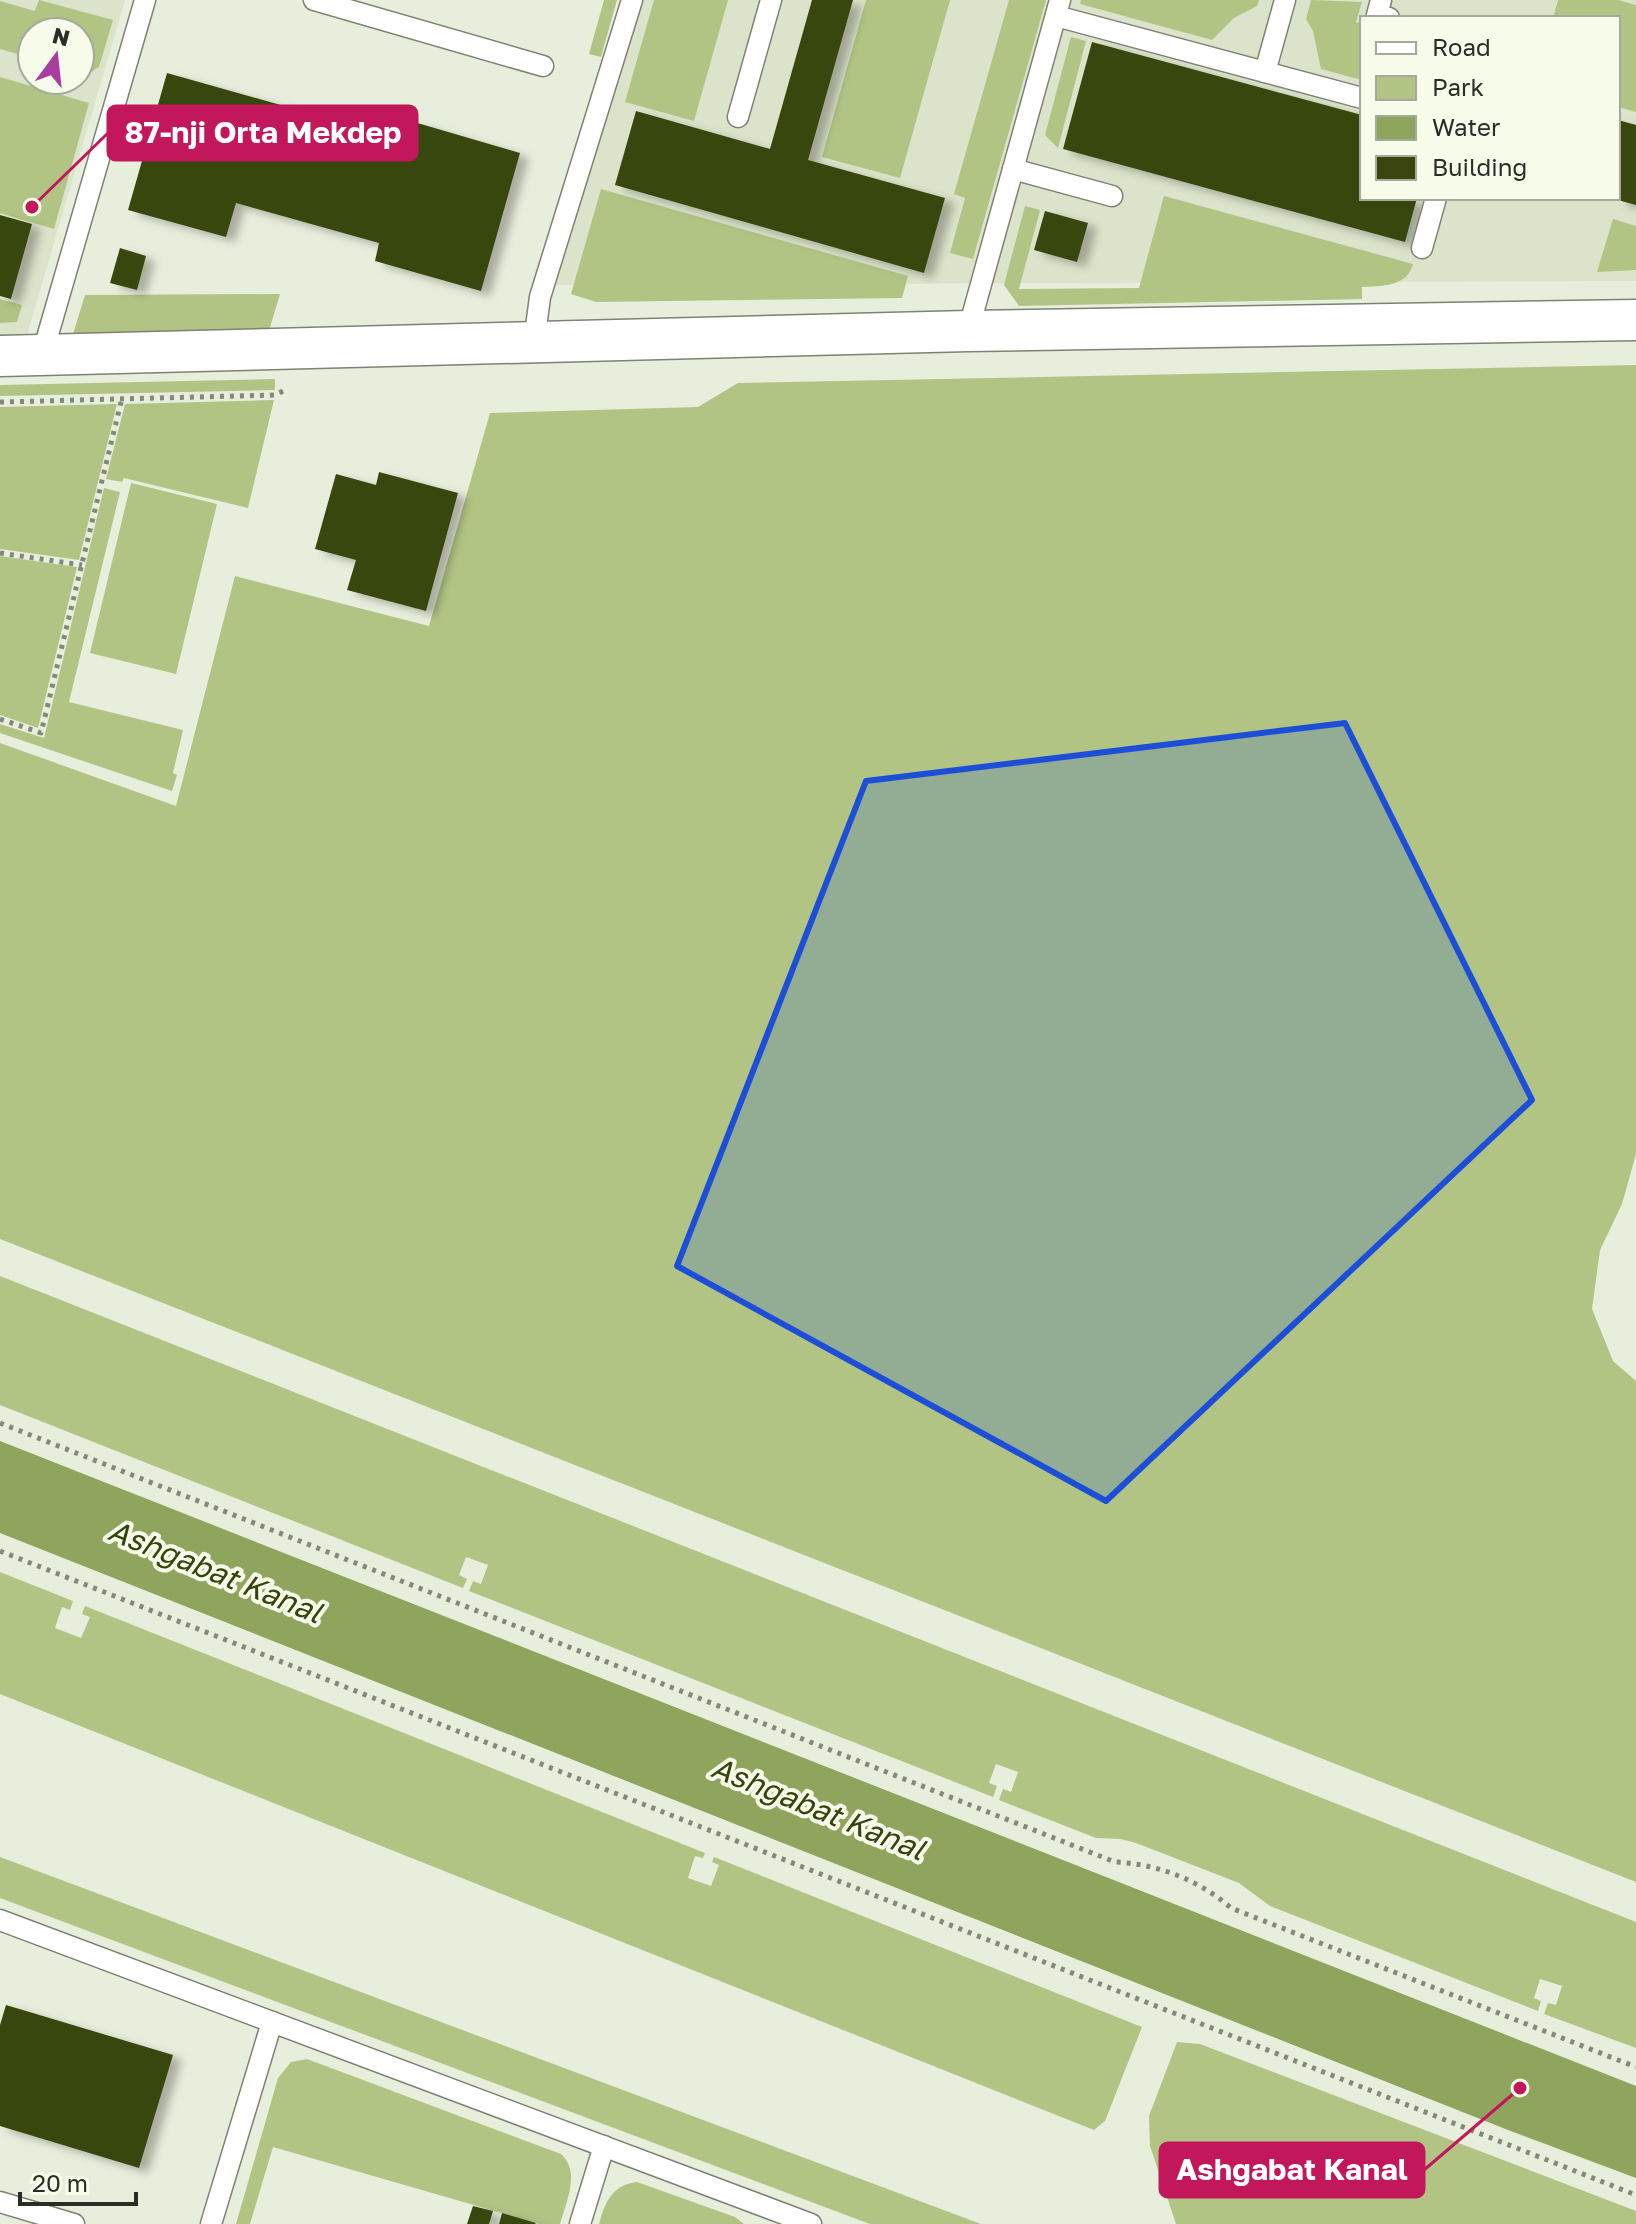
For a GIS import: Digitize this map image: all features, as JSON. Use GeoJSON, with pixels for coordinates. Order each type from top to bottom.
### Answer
{"type":"FeatureCollection","features":[{"type":"Feature","properties":{"kind":"street"},"geometry":{"type":"LineString","coordinates":[[0,356],[968,331],[1636,320]]}},
{"type":"Feature","properties":{"kind":"lane"},"geometry":{"type":"LineString","coordinates":[[42,355],[145,0]]}},
{"type":"Feature","properties":{"kind":"lane"},"geometry":{"type":"LineString","coordinates":[[314,0],[543,66]]}},
{"type":"Feature","properties":{"kind":"lane"},"geometry":{"type":"LineString","coordinates":[[534,342],[540,297],[632,0]]}},
{"type":"Feature","properties":{"kind":"lane"},"geometry":{"type":"LineString","coordinates":[[738,117],[771,0]]}},
{"type":"Feature","properties":{"kind":"lane"},"geometry":{"type":"LineString","coordinates":[[1265,72],[1285,0]]}},
{"type":"Feature","properties":{"kind":"lane"},"geometry":{"type":"LineString","coordinates":[[968,331],[1058,8],[1265,72],[1360,97]]}},
{"type":"Feature","properties":{"kind":"lane"},"geometry":{"type":"LineString","coordinates":[[1013,169],[1112,196]]}},
{"type":"Feature","properties":{"kind":"lane"},"geometry":{"type":"LineString","coordinates":[[1422,248],[1435,200]]}},
{"type":"Feature","properties":{"kind":"lane"},"geometry":{"type":"LineString","coordinates":[[0,1920],[811,2224]]}},
{"type":"Feature","properties":{"kind":"lane"},"geometry":{"type":"LineString","coordinates":[[211,2224],[272,2022]]}},
{"type":"Feature","properties":{"kind":"lane"},"geometry":{"type":"LineString","coordinates":[[580,2224],[604,2146]]}},
{"type":"Feature","properties":{"kind":"lane"},"geometry":{"type":"LineString","coordinates":[[0,2202],[74,2224]]}},
{"type":"Feature","properties":{"kind":"path"},"geometry":{"type":"LineString","coordinates":[[0,719],[41,733],[122,398]]}},
{"type":"Feature","properties":{"kind":"path"},"geometry":{"type":"LineString","coordinates":[[0,553],[82,565]]}},
{"type":"Feature","properties":{"kind":"path"},"geometry":{"type":"LineString","coordinates":[[0,1423],[1115,1862],[1144,1863],[1209,1889],[1231,1908],[1636,2067]]}},
{"type":"Feature","properties":{"kind":"path"},"geometry":{"type":"LineString","coordinates":[[0,1551],[1636,2195]]}},
{"type":"Feature","properties":{"kind":"highlighted area"},"geometry":{"type":"Polygon","coordinates":[[[1345,723],[1532,1100],[1106,1501],[677,1266],[866,781],[1345,723]]]}},
{"type":"Feature","properties":{"kind":"shaded area"},"geometry":{"type":"Polygon","coordinates":[[[0,0],[125,0],[27,335],[0,335],[0,0]]]}},
{"type":"Feature","properties":{"kind":"shaded area"},"geometry":{"type":"Polygon","coordinates":[[[620,0],[1636,0],[1636,281],[542,285],[620,0]]]}},
{"type":"Feature","properties":{"kind":"green space"},"geometry":{"type":"Polygon","coordinates":[[[39,0],[113,20],[99,67],[96,69],[96,16],[16,16],[16,54],[0,49],[0,1],[35,11],[39,0]]]}},
{"type":"Feature","properties":{"kind":"green space"},"geometry":{"type":"Polygon","coordinates":[[[604,0],[617,0],[601,57],[589,54],[604,0]]]}},
{"type":"Feature","properties":{"kind":"green space"},"geometry":{"type":"Polygon","coordinates":[[[654,0],[728,0],[694,121],[625,102],[654,0]]]}},
{"type":"Feature","properties":{"kind":"green space"},"geometry":{"type":"Polygon","coordinates":[[[866,0],[950,0],[900,178],[822,157],[866,0]]]}},
{"type":"Feature","properties":{"kind":"green space"},"geometry":{"type":"Polygon","coordinates":[[[1009,0],[1046,0],[973,259],[950,253],[965,198],[954,194],[1009,0]]]}},
{"type":"Feature","properties":{"kind":"green space"},"geometry":{"type":"Polygon","coordinates":[[[1081,0],[1259,0],[1257,6],[1234,18],[1212,40],[1080,4],[1081,0]]]}},
{"type":"Feature","properties":{"kind":"green space"},"geometry":{"type":"Polygon","coordinates":[[[1311,0],[1362,2],[1356,22],[1360,23],[1360,79],[1321,69],[1313,31],[1306,19],[1311,0]]]}},
{"type":"Feature","properties":{"kind":"green space"},"geometry":{"type":"Polygon","coordinates":[[[1558,0],[1618,0],[1636,5],[1636,112],[1620,108],[1620,16],[1554,16],[1558,0]]]}},
{"type":"Feature","properties":{"kind":"green space"},"geometry":{"type":"Polygon","coordinates":[[[1071,37],[1086,41],[1058,148],[1045,135],[1071,37]]]}},
{"type":"Feature","properties":{"kind":"green space"},"geometry":{"type":"Polygon","coordinates":[[[0,77],[16,82],[16,96],[65,96],[89,103],[54,229],[0,213],[0,77]]]}},
{"type":"Feature","properties":{"kind":"green space"},"geometry":{"type":"Polygon","coordinates":[[[601,189],[908,276],[902,298],[596,302],[571,294],[601,189]]]}},
{"type":"Feature","properties":{"kind":"green space"},"geometry":{"type":"Polygon","coordinates":[[[1164,196],[1413,264],[1410,272],[1400,281],[1362,287],[1362,299],[1019,306],[1004,285],[1025,206],[1040,210],[1019,289],[1139,288],[1164,196]]]}},
{"type":"Feature","properties":{"kind":"green space"},"geometry":{"type":"Polygon","coordinates":[[[1613,219],[1636,226],[1636,270],[1597,272],[1613,219]]]}},
{"type":"Feature","properties":{"kind":"green space"},"geometry":{"type":"Polygon","coordinates":[[[280,294],[268,334],[73,334],[85,295],[280,294]]]}},
{"type":"Feature","properties":{"kind":"green space"},"geometry":{"type":"Polygon","coordinates":[[[0,299],[22,305],[17,322],[0,323],[0,299]]]}},
{"type":"Feature","properties":{"kind":"green space"},"geometry":{"type":"Polygon","coordinates":[[[1636,365],[1636,1154],[1622,1204],[1600,1250],[1592,1309],[1613,1361],[1636,1381],[1636,1882],[0,1239],[0,743],[176,806],[235,576],[429,626],[490,413],[698,407],[738,383],[1636,365]]]}},
{"type":"Feature","properties":{"kind":"green space"},"geometry":{"type":"Polygon","coordinates":[[[275,379],[275,390],[0,396],[0,385],[275,379]]]}},
{"type":"Feature","properties":{"kind":"green space"},"geometry":{"type":"Polygon","coordinates":[[[274,400],[248,508],[124,478],[122,482],[106,479],[125,404],[274,400]]]}},
{"type":"Feature","properties":{"kind":"green space"},"geometry":{"type":"Polygon","coordinates":[[[117,404],[79,560],[0,549],[0,407],[117,404]]]}},
{"type":"Feature","properties":{"kind":"green space"},"geometry":{"type":"Polygon","coordinates":[[[131,483],[217,504],[176,674],[90,653],[131,483]]]}},
{"type":"Feature","properties":{"kind":"green space"},"geometry":{"type":"Polygon","coordinates":[[[104,488],[120,492],[69,702],[183,730],[172,791],[0,733],[0,724],[44,738],[104,488]]]}},
{"type":"Feature","properties":{"kind":"green space"},"geometry":{"type":"Polygon","coordinates":[[[0,556],[77,567],[38,728],[0,715],[0,556]]]}},
{"type":"Feature","properties":{"kind":"green space"},"geometry":{"type":"Polygon","coordinates":[[[0,1276],[1636,1922],[1636,2048],[1544,2014],[1548,2003],[1556,2005],[1562,1986],[1540,1979],[1534,1998],[1541,2001],[1538,2011],[1270,1906],[1239,1883],[1136,1843],[1096,1838],[999,1800],[1003,1789],[1011,1792],[1018,1772],[996,1764],[989,1783],[997,1786],[993,1797],[469,1591],[473,1581],[481,1584],[488,1565],[466,1557],[459,1575],[467,1579],[463,1588],[0,1405],[0,1276]]]}},
{"type":"Feature","properties":{"kind":"green space"},"geometry":{"type":"Polygon","coordinates":[[[0,1572],[73,1601],[70,1610],[62,1607],[55,1628],[81,1638],[90,1617],[82,1614],[85,1606],[705,1853],[703,1858],[695,1856],[688,1878],[711,1886],[719,1865],[712,1862],[714,1857],[1142,2027],[1105,2121],[1094,2130],[0,1694],[0,1572]]]}},
{"type":"Feature","properties":{"kind":"green space"},"geometry":{"type":"Polygon","coordinates":[[[0,1857],[981,2224],[870,2224],[0,1898],[0,1857]]]}},
{"type":"Feature","properties":{"kind":"green space"},"geometry":{"type":"Polygon","coordinates":[[[1177,2042],[1200,2044],[1636,2211],[1636,2224],[1176,2224],[1150,2146],[1149,2116],[1177,2042]]]}},
{"type":"Feature","properties":{"kind":"green space"},"geometry":{"type":"Polygon","coordinates":[[[307,2059],[561,2154],[567,2161],[571,2178],[560,2224],[539,2224],[273,2147],[250,2224],[236,2224],[278,2078],[291,2062],[307,2059]]]}},
{"type":"Feature","properties":{"kind":"green space"},"geometry":{"type":"Polygon","coordinates":[[[637,2182],[735,2217],[744,2224],[599,2224],[611,2196],[621,2187],[637,2182]]]}},
{"type":"Feature","properties":{"kind":"water"},"geometry":{"type":"Polygon","coordinates":[[[0,1441],[1636,2086],[1636,2178],[0,1533],[0,1441]]]}},
{"type":"Feature","properties":{"kind":"building"},"geometry":{"type":"Polygon","coordinates":[[[812,0],[853,0],[808,160],[945,198],[924,273],[615,185],[636,111],[770,149],[812,0]]]}},
{"type":"Feature","properties":{"kind":"building"},"geometry":{"type":"Polygon","coordinates":[[[1092,42],[1360,114],[1360,200],[1416,200],[1405,242],[1063,149],[1092,42]]]}},
{"type":"Feature","properties":{"kind":"building"},"geometry":{"type":"Polygon","coordinates":[[[167,73],[408,141],[414,122],[520,153],[481,291],[375,261],[379,243],[236,203],[226,237],[128,210],[167,73]]]}},
{"type":"Feature","properties":{"kind":"building"},"geometry":{"type":"Polygon","coordinates":[[[1620,121],[1636,125],[1636,205],[1618,200],[1620,121]]]}},
{"type":"Feature","properties":{"kind":"building"},"geometry":{"type":"Polygon","coordinates":[[[1045,211],[1088,223],[1077,262],[1034,250],[1045,211]]]}},
{"type":"Feature","properties":{"kind":"building"},"geometry":{"type":"Polygon","coordinates":[[[0,215],[32,224],[11,299],[0,296],[0,215]]]}},
{"type":"Feature","properties":{"kind":"building"},"geometry":{"type":"Polygon","coordinates":[[[120,248],[146,256],[137,290],[110,283],[120,248]]]}},
{"type":"Feature","properties":{"kind":"building"},"geometry":{"type":"Polygon","coordinates":[[[379,472],[458,493],[426,611],[347,590],[356,560],[315,549],[336,474],[376,485],[379,472]]]}},
{"type":"Feature","properties":{"kind":"building"},"geometry":{"type":"Polygon","coordinates":[[[6,2005],[173,2055],[139,2168],[0,2126],[0,2025],[6,2005]]]}},
{"type":"Feature","properties":{"kind":"building"},"geometry":{"type":"Polygon","coordinates":[[[473,2206],[493,2211],[489,2224],[467,2224],[473,2206]]]}},
{"type":"Feature","properties":{"kind":"building"},"geometry":{"type":"Polygon","coordinates":[[[502,2213],[536,2223],[499,2224],[502,2213]]]}},
{"type":"Feature","properties":{"kind":"place","name":"87-nji Orta Mekdep"},"geometry":{"type":"Point","coordinates":[32,207]}},
{"type":"Feature","properties":{"kind":"place","name":"Ashgabat Kanal"},"geometry":{"type":"Point","coordinates":[1520,2088]}}]}
